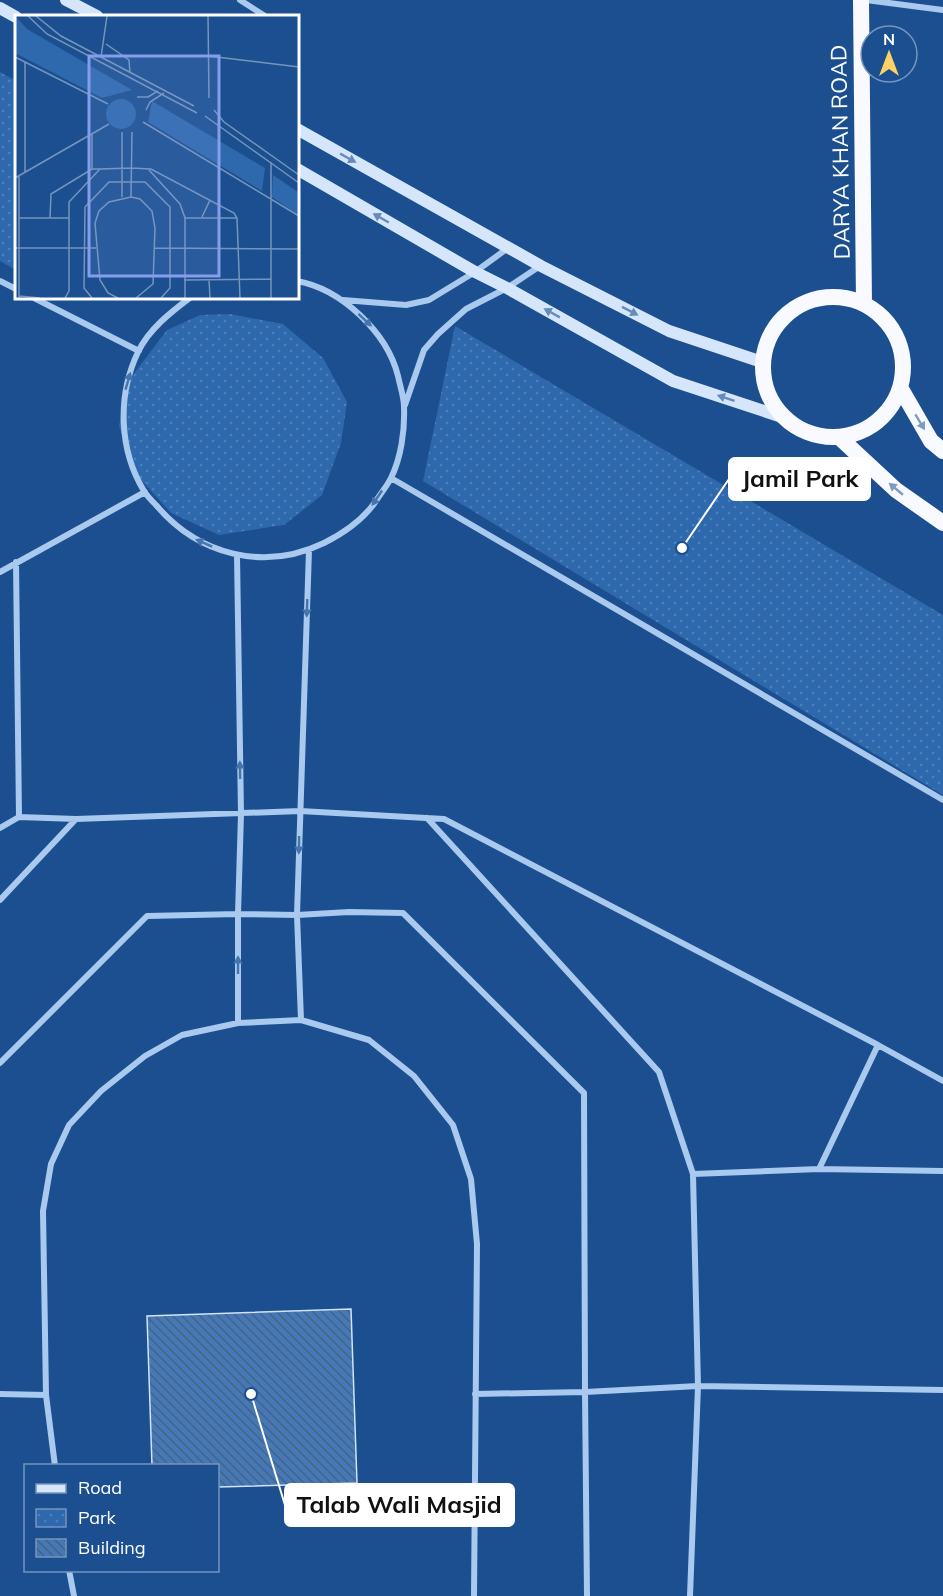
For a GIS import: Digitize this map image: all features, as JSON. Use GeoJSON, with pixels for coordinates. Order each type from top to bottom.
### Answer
{"type":"FeatureCollection","features":[{"type":"Feature","properties":{"kind":"highway","name":"DARYA KHAN ROAD"},"geometry":{"type":"LineString","coordinates":[[863,0],[864,304]]}},
{"type":"Feature","properties":{"kind":"highway"},"geometry":{"type":"LineString","coordinates":[[842,297],[864,304],[881,315],[894,331],[902,349],[904,369],[901,389],[891,408],[877,423],[860,433],[840,438],[819,437],[799,429],[782,417],[770,400],[763,382],[762,362],[768,340],[780,321],[797,306],[819,298],[842,297]]}},
{"type":"Feature","properties":{"kind":"highway"},"geometry":{"type":"LineString","coordinates":[[901,389],[931,441],[943,451]]}},
{"type":"Feature","properties":{"kind":"highway"},"geometry":{"type":"LineString","coordinates":[[840,438],[896,490],[943,523]]}},
{"type":"Feature","properties":{"kind":"main road"},"geometry":{"type":"LineString","coordinates":[[66,0],[91,9]]}},
{"type":"Feature","properties":{"kind":"main road"},"geometry":{"type":"LineString","coordinates":[[0,8],[15,16]]}},
{"type":"Feature","properties":{"kind":"main road"},"geometry":{"type":"LineString","coordinates":[[298,130],[540,266],[669,331],[762,362]]}},
{"type":"Feature","properties":{"kind":"main road"},"geometry":{"type":"LineString","coordinates":[[298,170],[476,272],[673,381],[782,417]]}},
{"type":"Feature","properties":{"kind":"street"},"geometry":{"type":"LineString","coordinates":[[240,0],[263,15]]}},
{"type":"Feature","properties":{"kind":"street"},"geometry":{"type":"LineString","coordinates":[[863,0],[943,10]]}},
{"type":"Feature","properties":{"kind":"street"},"geometry":{"type":"LineString","coordinates":[[343,300],[406,306],[429,300],[476,272],[509,248]]}},
{"type":"Feature","properties":{"kind":"street"},"geometry":{"type":"LineString","coordinates":[[190,298],[162,320],[139,351],[126,386],[123,423],[129,459],[145,492],[169,521],[201,543],[237,555],[261,557],[286,555],[309,550],[343,533],[371,509],[391,478],[403,442],[405,405],[424,350],[466,309],[507,288],[540,266]]}},
{"type":"Feature","properties":{"kind":"street"},"geometry":{"type":"LineString","coordinates":[[0,281],[15,288]]}},
{"type":"Feature","properties":{"kind":"street"},"geometry":{"type":"LineString","coordinates":[[298,281],[308,283],[343,300],[374,329],[395,365],[405,405]]}},
{"type":"Feature","properties":{"kind":"street"},"geometry":{"type":"LineString","coordinates":[[34,298],[139,351]]}},
{"type":"Feature","properties":{"kind":"street"},"geometry":{"type":"LineString","coordinates":[[391,478],[943,800]]}},
{"type":"Feature","properties":{"kind":"street"},"geometry":{"type":"LineString","coordinates":[[0,572],[145,492]]}},
{"type":"Feature","properties":{"kind":"street"},"geometry":{"type":"LineString","coordinates":[[301,1020],[297,915],[309,550]]}},
{"type":"Feature","properties":{"kind":"street"},"geometry":{"type":"LineString","coordinates":[[237,555],[241,814],[238,1023]]}},
{"type":"Feature","properties":{"kind":"street"},"geometry":{"type":"LineString","coordinates":[[16,562],[19,817]]}},
{"type":"Feature","properties":{"kind":"street"},"geometry":{"type":"LineString","coordinates":[[0,828],[19,817],[76,819],[300,811],[444,819],[943,1081]]}},
{"type":"Feature","properties":{"kind":"street"},"geometry":{"type":"LineString","coordinates":[[428,818],[659,1072],[693,1174],[698,1386],[690,1596]]}},
{"type":"Feature","properties":{"kind":"street"},"geometry":{"type":"LineString","coordinates":[[0,900],[76,819]]}},
{"type":"Feature","properties":{"kind":"street"},"geometry":{"type":"LineString","coordinates":[[0,1063],[147,916],[403,913],[584,1093],[587,1596]]}},
{"type":"Feature","properties":{"kind":"street"},"geometry":{"type":"LineString","coordinates":[[55,1464],[46,1395],[43,1211],[51,1164],[69,1125],[101,1091],[145,1056],[182,1035],[238,1023],[301,1020],[369,1040],[414,1077],[453,1125],[471,1179],[477,1244],[474,1596]]}},
{"type":"Feature","properties":{"kind":"street"},"geometry":{"type":"LineString","coordinates":[[819,1169],[878,1045]]}},
{"type":"Feature","properties":{"kind":"street"},"geometry":{"type":"LineString","coordinates":[[693,1174],[819,1169],[943,1171]]}},
{"type":"Feature","properties":{"kind":"street"},"geometry":{"type":"LineString","coordinates":[[476,1394],[585,1392],[698,1386],[943,1390]]}},
{"type":"Feature","properties":{"kind":"street"},"geometry":{"type":"LineString","coordinates":[[0,1394],[46,1395]]}},
{"type":"Feature","properties":{"kind":"street"},"geometry":{"type":"LineString","coordinates":[[69,1572],[74,1596]]}},
{"type":"Feature","properties":{"kind":"green space"},"geometry":{"type":"Polygon","coordinates":[[[0,72],[15,80],[15,269],[0,261],[0,72]]]}},
{"type":"Feature","properties":{"kind":"green space"},"geometry":{"type":"Polygon","coordinates":[[[230,314],[283,324],[323,358],[347,402],[341,443],[322,495],[284,525],[219,535],[171,513],[135,473],[119,426],[129,380],[167,330],[200,315],[230,314]]]}},
{"type":"Feature","properties":{"kind":"green space"},"geometry":{"type":"Polygon","coordinates":[[[455,326],[943,615],[943,795],[423,481],[455,326]]]}},
{"type":"Feature","properties":{"kind":"building"},"geometry":{"type":"Polygon","coordinates":[[[351,1309],[357,1483],[219,1487],[219,1464],[152,1464],[147,1316],[351,1309]]]}},
{"type":"Feature","properties":{"kind":"place","name":"Jamil Park"},"geometry":{"type":"Point","coordinates":[682,548]}},
{"type":"Feature","properties":{"kind":"place","name":"Talab Wali Masjid"},"geometry":{"type":"Point","coordinates":[251,1394]}}]}
